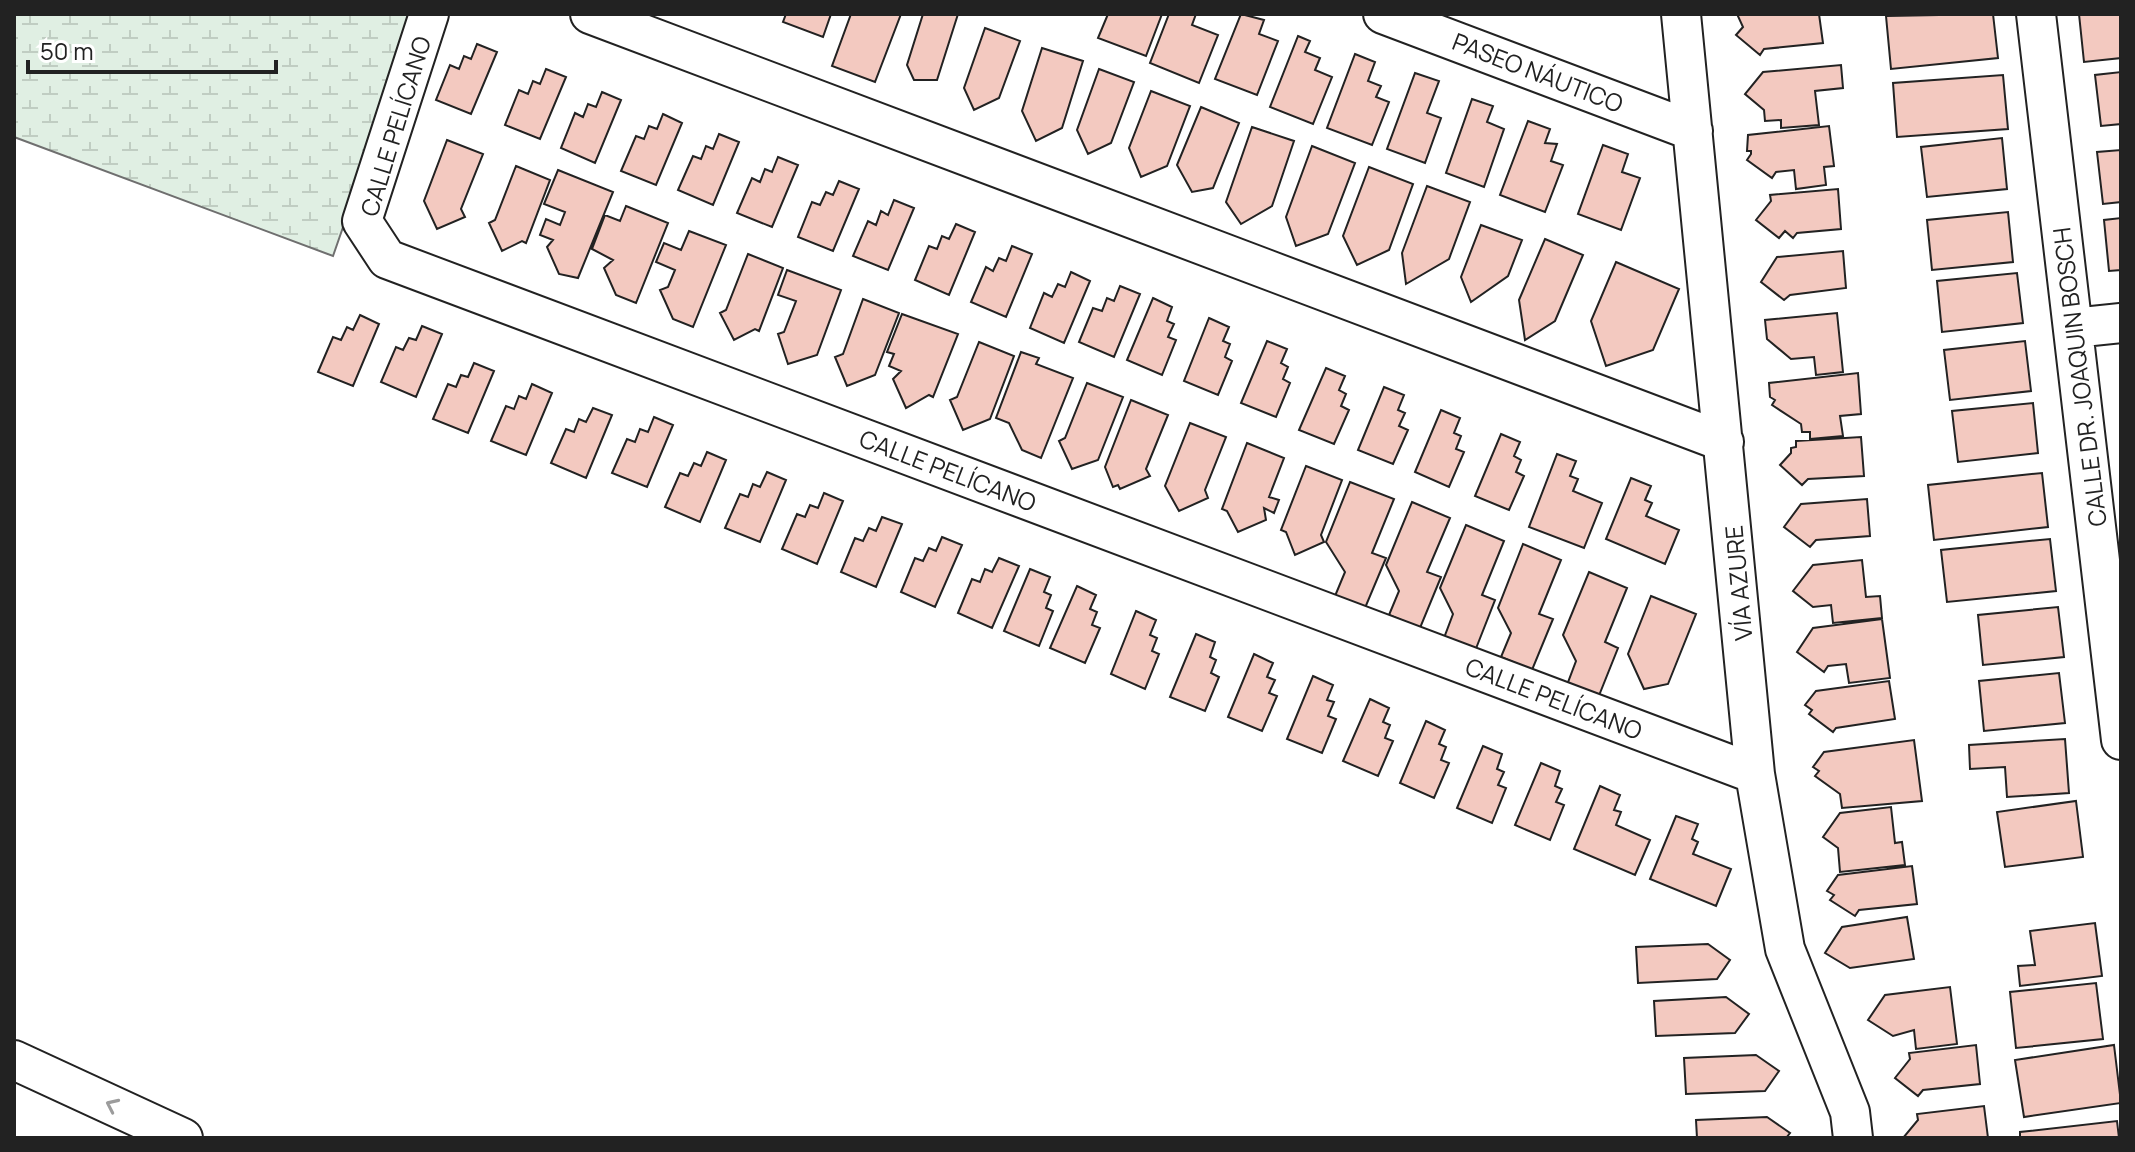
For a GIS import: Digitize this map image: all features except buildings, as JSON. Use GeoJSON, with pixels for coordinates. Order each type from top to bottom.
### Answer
{"type":"FeatureCollection","features":[{"type":"Feature","properties":{"kind":"street","name":"CALLE PELÍCANO"},"geometry":{"type":"LineString","coordinates":[[429,14],[362,221],[387,259],[1755,774]]}},
{"type":"Feature","properties":{"kind":"street"},"geometry":{"type":"LineString","coordinates":[[590,14],[1724,442]]}},
{"type":"Feature","properties":{"kind":"street","name":"PASEO NÁUTICO"},"geometry":{"type":"LineString","coordinates":[[1383,14],[1693,131]]}},
{"type":"Feature","properties":{"kind":"street","name":"VÍA AZURE"},"geometry":{"type":"LineString","coordinates":[[1681,14],[1755,774],[1785,949],[1850,1112],[1853,1138]]}},
{"type":"Feature","properties":{"kind":"street","name":"CALLE DR. JOAQUIN BOSCH"},"geometry":{"type":"LineString","coordinates":[[2036,14],[2121,740]]}},
{"type":"Feature","properties":{"kind":"street"},"geometry":{"type":"LineString","coordinates":[[2073,328],[2121,323]]}},
{"type":"Feature","properties":{"kind":"street"},"geometry":{"type":"LineString","coordinates":[[14,1060],[183,1138]]}},
{"type":"Feature","properties":{"kind":"green space"},"geometry":{"type":"Polygon","coordinates":[[[14,14],[417,14],[333,256],[14,137],[14,14]]]}}]}
